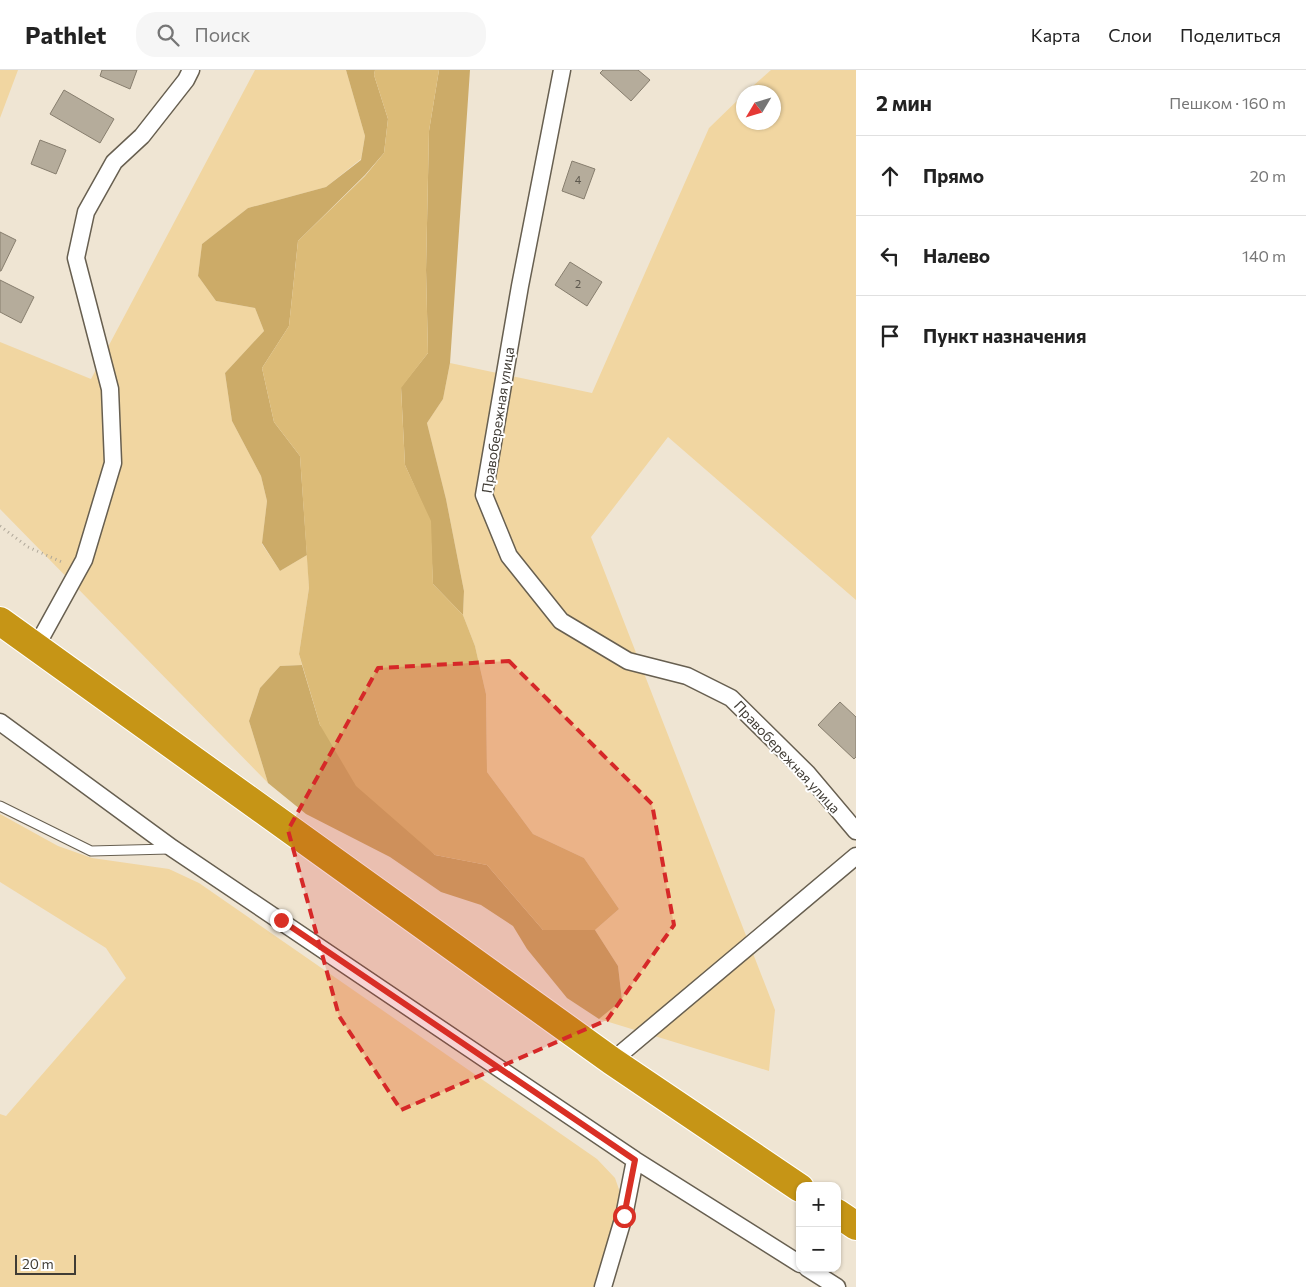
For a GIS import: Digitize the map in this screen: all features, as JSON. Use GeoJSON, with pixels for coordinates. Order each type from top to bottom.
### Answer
{"type":"FeatureCollection","features":[{"type":"Feature","properties":{"kind":"highway"},"geometry":{"type":"LineString","coordinates":[[0,621],[612,1061],[796,1185]]}},
{"type":"Feature","properties":{"kind":"highway"},"geometry":{"type":"LineString","coordinates":[[841,1216],[856,1226]]}},
{"type":"Feature","properties":{"kind":"street"},"geometry":{"type":"LineString","coordinates":[[36,647],[84,560],[113,463],[110,389],[76,258],[86,212],[114,162],[142,136],[186,80],[191,70]]}},
{"type":"Feature","properties":{"kind":"street","name":"Правобережная улица"},"geometry":{"type":"LineString","coordinates":[[562,70],[520,286],[484,495],[509,556],[561,621],[628,661],[687,676],[731,698],[807,773],[856,831]]}},
{"type":"Feature","properties":{"kind":"street"},"geometry":{"type":"LineString","coordinates":[[0,722],[172,848],[635,1160],[796,1261]]}},
{"type":"Feature","properties":{"kind":"street"},"geometry":{"type":"LineString","coordinates":[[612,1061],[856,856]]}},
{"type":"Feature","properties":{"kind":"street"},"geometry":{"type":"LineString","coordinates":[[603,1287],[624,1216],[635,1160]]}},
{"type":"Feature","properties":{"kind":"street"},"geometry":{"type":"LineString","coordinates":[[813,1272],[837,1287]]}},
{"type":"Feature","properties":{"kind":"lane"},"geometry":{"type":"LineString","coordinates":[[0,806],[91,851],[172,848]]}},
{"type":"Feature","properties":{"kind":"path"},"geometry":{"type":"LineString","coordinates":[[0,526],[28,546],[78,570]]}},
{"type":"Feature","properties":{"kind":"highlighted area"},"geometry":{"type":"Polygon","coordinates":[[[509,661],[652,804],[674,925],[607,1020],[401,1110],[339,1016],[288,830],[378,668],[509,661]]]}},
{"type":"Feature","properties":{"kind":"shaded area"},"geometry":{"type":"Polygon","coordinates":[[[0,70],[18,70],[0,118],[0,70]]]}},
{"type":"Feature","properties":{"kind":"shaded area"},"geometry":{"type":"Polygon","coordinates":[[[255,70],[346,70],[365,136],[361,159],[326,187],[248,208],[202,244],[198,276],[216,301],[255,308],[264,331],[225,373],[232,421],[261,476],[267,501],[262,544],[280,571],[307,555],[309,588],[299,654],[302,665],[280,666],[260,688],[249,721],[268,783],[0,509],[0,342],[91,379],[255,70]]]}},
{"type":"Feature","properties":{"kind":"shaded area"},"geometry":{"type":"Polygon","coordinates":[[[346,70],[375,70],[374,75],[388,119],[384,153],[365,175],[298,241],[289,326],[262,368],[274,422],[300,456],[307,555],[280,571],[262,543],[267,501],[261,476],[232,421],[225,373],[264,331],[255,308],[216,301],[198,276],[202,244],[248,208],[326,187],[361,160],[365,136],[346,70]]]}},
{"type":"Feature","properties":{"kind":"shaded area"},"geometry":{"type":"Polygon","coordinates":[[[375,70],[439,70],[429,131],[426,270],[428,353],[401,388],[405,465],[431,521],[433,584],[463,615],[475,646],[486,694],[487,772],[533,834],[584,858],[619,909],[595,930],[543,930],[487,865],[435,855],[356,786],[320,725],[299,654],[309,588],[300,456],[274,422],[262,368],[289,326],[298,241],[365,176],[384,153],[388,119],[374,75],[375,70]]]}},
{"type":"Feature","properties":{"kind":"shaded area"},"geometry":{"type":"Polygon","coordinates":[[[439,70],[470,70],[450,363],[443,399],[427,423],[446,499],[464,591],[463,615],[433,584],[430,521],[405,465],[401,387],[428,353],[426,270],[429,131],[439,70]]]}},
{"type":"Feature","properties":{"kind":"shaded area"},"geometry":{"type":"Polygon","coordinates":[[[771,70],[856,70],[856,600],[668,437],[591,537],[775,1010],[769,1071],[599,1019],[622,999],[618,966],[595,930],[619,909],[584,858],[533,834],[487,772],[486,694],[475,646],[463,615],[464,591],[446,499],[427,423],[443,399],[450,363],[592,393],[709,128],[736,102],[736,130],[781,130],[781,85],[754,85],[771,70]]]}},
{"type":"Feature","properties":{"kind":"shaded area"},"geometry":{"type":"Polygon","coordinates":[[[302,665],[320,725],[435,855],[487,865],[543,930],[595,930],[618,966],[622,1000],[599,1019],[567,998],[527,949],[513,926],[481,905],[441,892],[390,857],[306,814],[268,783],[249,721],[260,688],[280,666],[302,665]]]}},
{"type":"Feature","properties":{"kind":"shaded area"},"geometry":{"type":"Polygon","coordinates":[[[0,814],[58,846],[92,858],[169,869],[199,883],[597,1159],[615,1178],[622,1198],[603,1287],[0,1287],[0,1114],[6,1116],[126,978],[106,948],[0,882],[0,814]]]}},
{"type":"Feature","properties":{"kind":"building"},"geometry":{"type":"Polygon","coordinates":[[[102,70],[137,70],[130,89],[100,76],[102,70]]]}},
{"type":"Feature","properties":{"kind":"building"},"geometry":{"type":"Polygon","coordinates":[[[603,70],[638,70],[650,80],[631,101],[600,73],[603,70]]]}},
{"type":"Feature","properties":{"kind":"building"},"geometry":{"type":"Polygon","coordinates":[[[64,90],[114,119],[100,143],[50,114],[64,90]]]}},
{"type":"Feature","properties":{"kind":"building"},"geometry":{"type":"Polygon","coordinates":[[[40,140],[66,150],[56,174],[31,164],[40,140]]]}},
{"type":"Feature","properties":{"kind":"building"},"geometry":{"type":"Polygon","coordinates":[[[572,161],[595,169],[584,199],[562,191],[572,161]]]}},
{"type":"Feature","properties":{"kind":"building"},"geometry":{"type":"Polygon","coordinates":[[[0,232],[16,240],[1,271],[0,271],[0,232]]]}},
{"type":"Feature","properties":{"kind":"building"},"geometry":{"type":"Polygon","coordinates":[[[570,262],[602,282],[587,306],[555,285],[570,262]]]}},
{"type":"Feature","properties":{"kind":"building"},"geometry":{"type":"Polygon","coordinates":[[[0,280],[34,297],[21,323],[0,312],[0,280]]]}},
{"type":"Feature","properties":{"kind":"building"},"geometry":{"type":"Polygon","coordinates":[[[840,702],[856,717],[856,757],[854,759],[818,725],[840,702]]]}},
{"type":"Feature","properties":{"kind":"route"},"geometry":{"type":"LineString","coordinates":[[281,920],[635,1160],[624,1216]]}}]}
